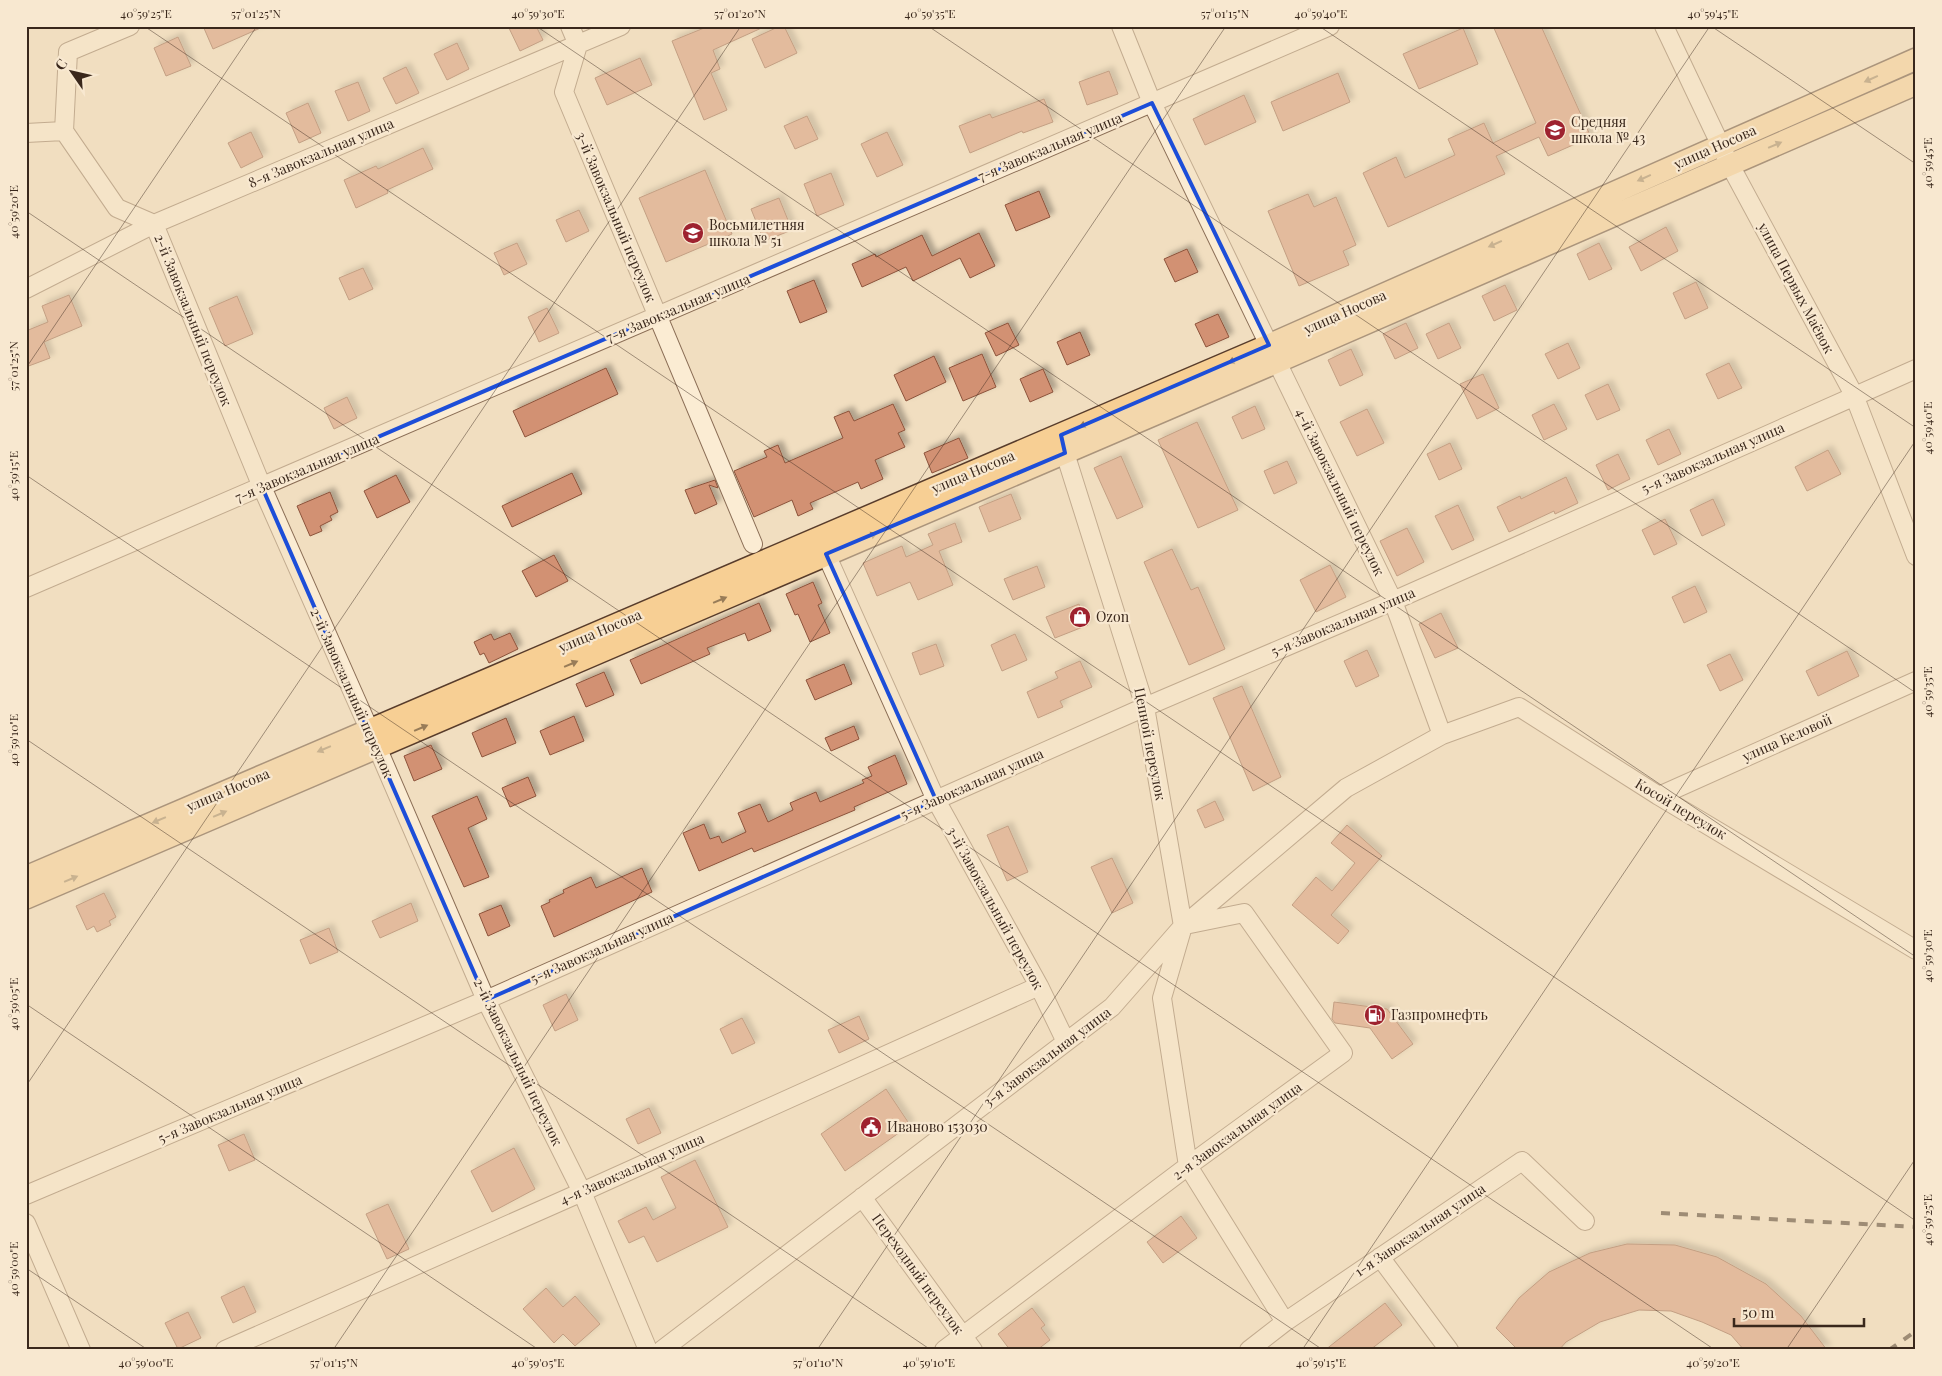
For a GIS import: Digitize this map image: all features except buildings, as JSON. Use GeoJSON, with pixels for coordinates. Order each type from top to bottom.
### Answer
{"type":"FeatureCollection","features":[{"type":"Feature","properties":{"kind":"main road","name":"улица Носова"},"geometry":{"type":"LineString","coordinates":[[1273,354],[1720,144],[1916,59]]}},
{"type":"Feature","properties":{"kind":"main road","name":"улица Носова"},"geometry":{"type":"LineString","coordinates":[[26,877],[373,738],[1273,354],[1730,165],[1916,84]]}},
{"type":"Feature","properties":{"kind":"main road","name":"улица Носова"},"geometry":{"type":"LineString","coordinates":[[26,898],[373,738]]}},
{"type":"Feature","properties":{"kind":"street"},"geometry":{"type":"LineString","coordinates":[[26,133],[64,131],[68,52],[130,26]]}},
{"type":"Feature","properties":{"kind":"street"},"geometry":{"type":"LineString","coordinates":[[570,26],[578,45]]}},
{"type":"Feature","properties":{"kind":"street","name":"8-я Завокзальная улица"},"geometry":{"type":"LineString","coordinates":[[26,289],[154,224],[621,26]]}},
{"type":"Feature","properties":{"kind":"street","name":"4-й Завокзальный переулок"},"geometry":{"type":"LineString","coordinates":[[1121,26],[1152,103],[1393,600],[1442,735]]}},
{"type":"Feature","properties":{"kind":"street","name":"7-я Завокзальная улица"},"geometry":{"type":"LineString","coordinates":[[26,588],[262,488],[1330,26]]}},
{"type":"Feature","properties":{"kind":"street","name":"улица Первых Маёвок"},"geometry":{"type":"LineString","coordinates":[[1664,26],[1730,165],[1854,395],[1916,556]]}},
{"type":"Feature","properties":{"kind":"street","name":"3-й Завокзальный переулок"},"geometry":{"type":"LineString","coordinates":[[578,45],[564,92],[753,544]]}},
{"type":"Feature","properties":{"kind":"street","name":"2-й Завокзальный переулок"},"geometry":{"type":"LineString","coordinates":[[64,131],[117,208],[154,224],[262,488],[486,1000],[582,1192],[648,1350]]}},
{"type":"Feature","properties":{"kind":"street","name":"5-я Завокзальная улица"},"geometry":{"type":"LineString","coordinates":[[26,1195],[486,1000],[1145,707],[1393,600],[1916,368]]}},
{"type":"Feature","properties":{"kind":"street","name":"Цепной переулок"},"geometry":{"type":"LineString","coordinates":[[1063,444],[1145,707],[1182,926]]}},
{"type":"Feature","properties":{"kind":"street","name":"3-й Завокзальный переулок"},"geometry":{"type":"LineString","coordinates":[[822,546],[936,800],[1039,986],[1066,1042]]}},
{"type":"Feature","properties":{"kind":"street","name":"улица Беловой"},"geometry":{"type":"LineString","coordinates":[[1659,796],[1916,681]]}},
{"type":"Feature","properties":{"kind":"street","name":"Косой переулок"},"geometry":{"type":"LineString","coordinates":[[1442,735],[1519,707],[1659,796],[1916,950]]}},
{"type":"Feature","properties":{"kind":"street","name":"3-я Завокзальная улица"},"geometry":{"type":"LineString","coordinates":[[662,1350],[1112,1007],[1182,926],[1346,788],[1442,735]]}},
{"type":"Feature","properties":{"kind":"street","name":"2-я Завокзальная улица"},"geometry":{"type":"LineString","coordinates":[[944,1350],[1188,1166],[1343,1053],[1244,914],[1182,926]]}},
{"type":"Feature","properties":{"kind":"street"},"geometry":{"type":"LineString","coordinates":[[1182,926],[1162,998],[1188,1166],[1285,1322]]}},
{"type":"Feature","properties":{"kind":"street","name":"4-я Завокзальная улица"},"geometry":{"type":"LineString","coordinates":[[225,1350],[1039,986]]}},
{"type":"Feature","properties":{"kind":"street","name":"1-я Завокзальная улица"},"geometry":{"type":"LineString","coordinates":[[1249,1350],[1285,1322],[1522,1161],[1585,1220]]}},
{"type":"Feature","properties":{"kind":"street","name":"Переходный переулок"},"geometry":{"type":"LineString","coordinates":[[862,1197],[973,1350]]}},
{"type":"Feature","properties":{"kind":"street"},"geometry":{"type":"LineString","coordinates":[[26,1223],[81,1350]]}},
{"type":"Feature","properties":{"kind":"street"},"geometry":{"type":"LineString","coordinates":[[1380,1257],[1449,1350]]}},
{"type":"Feature","properties":{"kind":"highlighted area"},"geometry":{"type":"Polygon","coordinates":[[[1152,103],[1269,345],[1061,435],[1065,453],[826,554],[936,800],[486,1000],[262,487],[1152,103]]]}},
{"type":"Feature","properties":{"kind":"railway"},"geometry":{"type":"LineString","coordinates":[[1661,1213],[1916,1227]]}},
{"type":"Feature","properties":{"kind":"railway"},"geometry":{"type":"LineString","coordinates":[[1889,1350],[1916,1331]]}},
{"type":"Feature","properties":{"kind":"place","name":"Средняя школа № 43"},"geometry":{"type":"Point","coordinates":[1555,130]}},
{"type":"Feature","properties":{"kind":"place","name":"Восьмилетняя школа № 51"},"geometry":{"type":"Point","coordinates":[693,233]}},
{"type":"Feature","properties":{"kind":"place","name":"Ozon"},"geometry":{"type":"Point","coordinates":[1080,617]}},
{"type":"Feature","properties":{"kind":"place","name":"Газпромнефть"},"geometry":{"type":"Point","coordinates":[1375,1015]}},
{"type":"Feature","properties":{"kind":"place","name":"Иваново 153030"},"geometry":{"type":"Point","coordinates":[871,1127]}}]}
